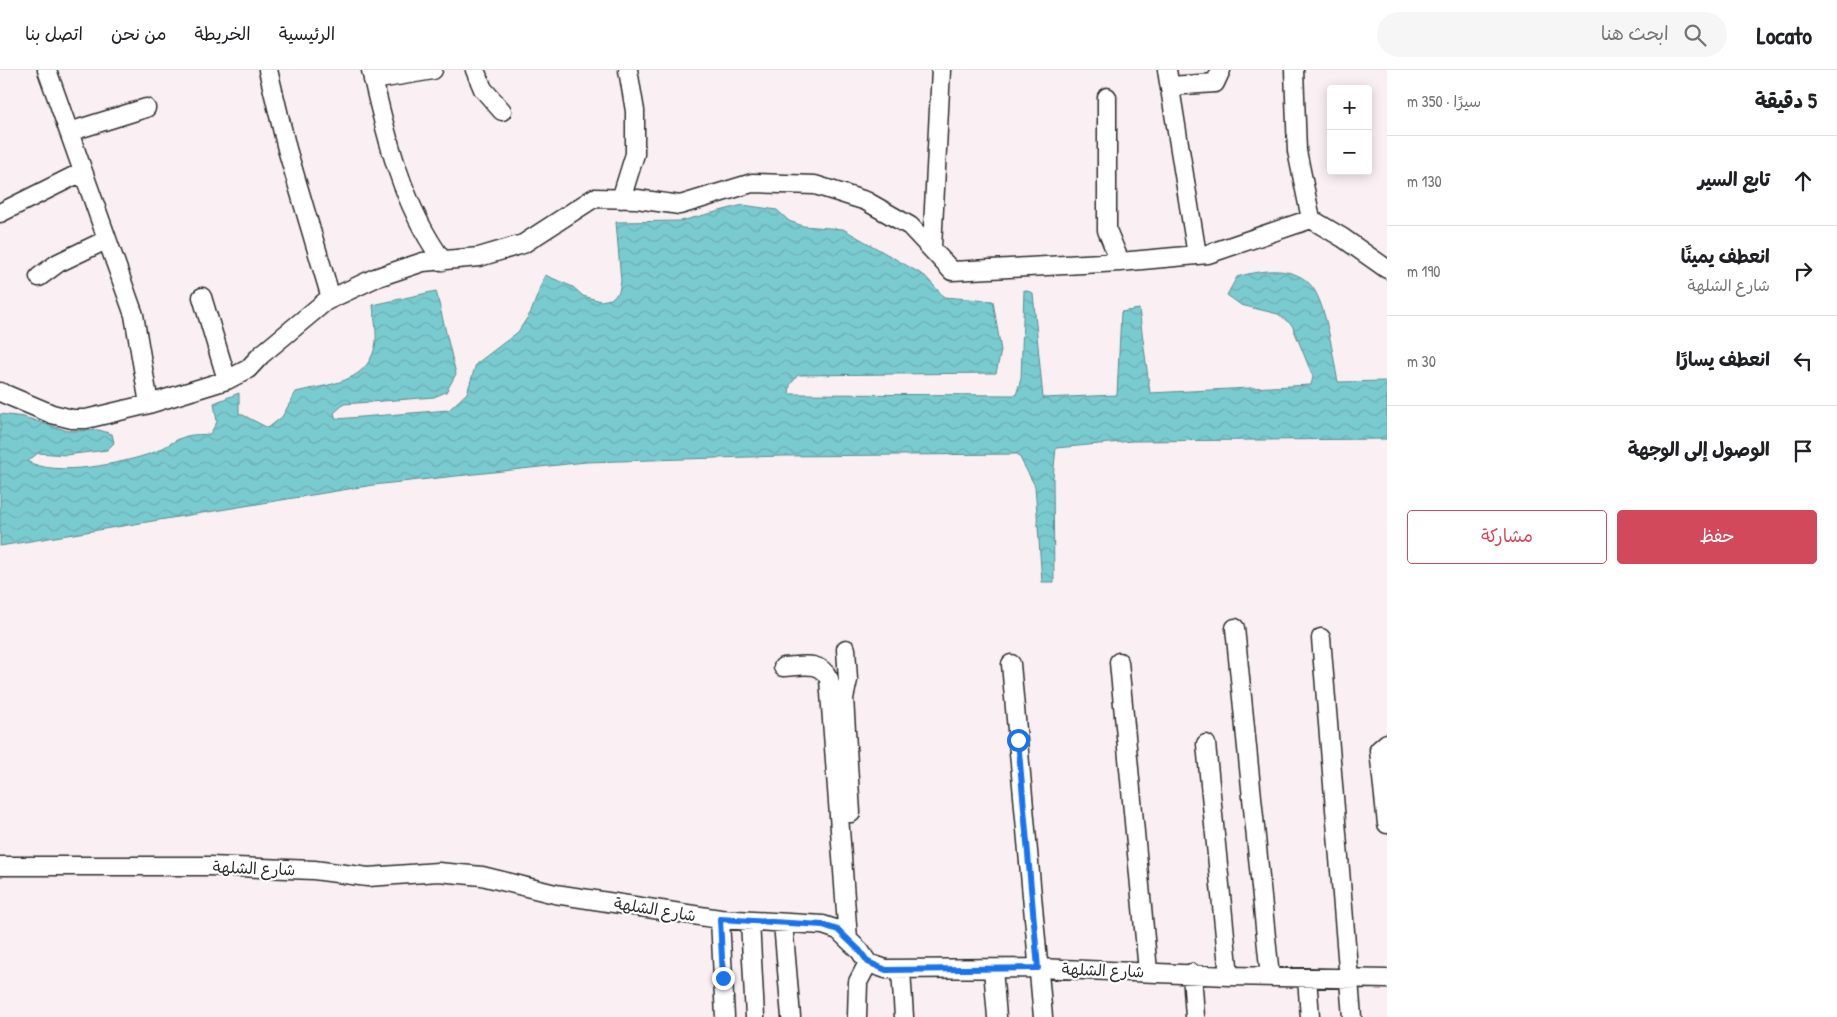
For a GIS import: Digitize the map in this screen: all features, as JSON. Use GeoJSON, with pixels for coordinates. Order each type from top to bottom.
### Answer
{"type":"FeatureCollection","features":[{"type":"Feature","properties":{"kind":"street"},"geometry":{"type":"LineString","coordinates":[[47,70],[134,315],[149,404]]}},
{"type":"Feature","properties":{"kind":"street"},"geometry":{"type":"LineString","coordinates":[[268,70],[287,149],[332,298]]}},
{"type":"Feature","properties":{"kind":"street"},"geometry":{"type":"LineString","coordinates":[[433,70],[372,75],[393,158],[419,222],[443,260]]}},
{"type":"Feature","properties":{"kind":"street"},"geometry":{"type":"LineString","coordinates":[[476,70],[483,89],[502,111]]}},
{"type":"Feature","properties":{"kind":"street"},"geometry":{"type":"LineString","coordinates":[[621,199],[635,154],[635,111],[628,70]]}},
{"type":"Feature","properties":{"kind":"street"},"geometry":{"type":"LineString","coordinates":[[932,248],[941,70]]}},
{"type":"Feature","properties":{"kind":"street"},"geometry":{"type":"LineString","coordinates":[[1197,255],[1168,78],[1215,83],[1221,70]]}},
{"type":"Feature","properties":{"kind":"street"},"geometry":{"type":"LineString","coordinates":[[1294,70],[1297,151],[1310,219]]}},
{"type":"Feature","properties":{"kind":"street"},"geometry":{"type":"LineString","coordinates":[[1107,97],[1107,230],[1120,262]]}},
{"type":"Feature","properties":{"kind":"street"},"geometry":{"type":"LineString","coordinates":[[69,132],[146,108]]}},
{"type":"Feature","properties":{"kind":"street"},"geometry":{"type":"LineString","coordinates":[[0,213],[82,172]]}},
{"type":"Feature","properties":{"kind":"street"},"geometry":{"type":"LineString","coordinates":[[0,392],[52,414],[72,419],[86,419],[149,404],[227,380],[248,369],[261,355],[332,298],[402,268],[423,262],[480,257],[523,244],[594,198],[680,205],[752,183],[815,185],[866,201],[910,226],[952,270],[1120,262],[1208,254],[1310,219],[1343,238],[1387,269]]}},
{"type":"Feature","properties":{"kind":"street"},"geometry":{"type":"LineString","coordinates":[[39,277],[58,263],[106,240]]}},
{"type":"Feature","properties":{"kind":"street"},"geometry":{"type":"LineString","coordinates":[[202,297],[227,380]]}},
{"type":"Feature","properties":{"kind":"street"},"geometry":{"type":"LineString","coordinates":[[1235,628],[1270,977]]}},
{"type":"Feature","properties":{"kind":"street"},"geometry":{"type":"LineString","coordinates":[[1321,638],[1352,1017]]}},
{"type":"Feature","properties":{"kind":"street"},"geometry":{"type":"LineString","coordinates":[[846,649],[848,680],[844,698],[859,951],[857,1017]]}},
{"type":"Feature","properties":{"kind":"street"},"geometry":{"type":"LineString","coordinates":[[1119,662],[1148,971]]}},
{"type":"Feature","properties":{"kind":"street"},"geometry":{"type":"LineString","coordinates":[[1011,664],[1043,1017]]}},
{"type":"Feature","properties":{"kind":"street"},"geometry":{"type":"LineString","coordinates":[[783,667],[816,665],[825,670],[829,679],[859,951]]}},
{"type":"Feature","properties":{"kind":"street"},"geometry":{"type":"LineString","coordinates":[[1387,743],[1379,750],[1387,824]]}},
{"type":"Feature","properties":{"kind":"street"},"geometry":{"type":"LineString","coordinates":[[1206,744],[1229,976]]}},
{"type":"Feature","properties":{"kind":"street","name":"شارع الشلهة"},"geometry":{"type":"LineString","coordinates":[[0,866],[209,866],[314,870],[368,876],[438,872],[482,876],[555,894],[720,919],[823,925],[838,930],[859,951],[886,970],[1038,968],[1148,971],[1229,976],[1387,978]]}},
{"type":"Feature","properties":{"kind":"street"},"geometry":{"type":"LineString","coordinates":[[720,919],[725,1017]]}},
{"type":"Feature","properties":{"kind":"street"},"geometry":{"type":"LineString","coordinates":[[750,921],[755,1017]]}},
{"type":"Feature","properties":{"kind":"street"},"geometry":{"type":"LineString","coordinates":[[783,923],[791,1017]]}},
{"type":"Feature","properties":{"kind":"street"},"geometry":{"type":"LineString","coordinates":[[993,969],[997,1017]]}},
{"type":"Feature","properties":{"kind":"street"},"geometry":{"type":"LineString","coordinates":[[901,970],[904,1017]]}},
{"type":"Feature","properties":{"kind":"street"},"geometry":{"type":"LineString","coordinates":[[1192,973],[1195,1017]]}},
{"type":"Feature","properties":{"kind":"street"},"geometry":{"type":"LineString","coordinates":[[1307,978],[1310,1017]]}},
{"type":"Feature","properties":{"kind":"water"},"geometry":{"type":"Polygon","coordinates":[[[743,205],[777,210],[789,221],[803,226],[843,229],[925,276],[944,297],[993,301],[1001,351],[996,373],[798,375],[790,385],[789,394],[1016,395],[1021,379],[1024,290],[1033,293],[1043,398],[1117,395],[1121,312],[1139,309],[1150,393],[1311,385],[1313,377],[1292,325],[1278,314],[1241,305],[1227,295],[1237,277],[1256,272],[1277,271],[1288,272],[1306,280],[1318,297],[1329,333],[1338,382],[1387,381],[1387,439],[1132,441],[1056,448],[1053,477],[1054,582],[1042,582],[1035,486],[1018,454],[782,456],[586,462],[373,485],[0,546],[0,414],[24,417],[68,431],[99,430],[112,434],[114,443],[107,450],[66,455],[38,453],[28,461],[39,466],[71,469],[125,461],[156,451],[187,436],[210,434],[217,422],[214,403],[239,393],[239,413],[268,428],[282,417],[296,392],[333,384],[363,369],[370,359],[376,342],[373,305],[436,291],[456,374],[446,392],[434,397],[344,404],[334,413],[336,419],[449,410],[467,393],[476,364],[518,332],[531,312],[545,275],[573,287],[583,296],[601,301],[611,299],[619,292],[621,281],[616,222],[681,221],[743,205]]]}},
{"type":"Feature","properties":{"kind":"route"},"geometry":{"type":"LineString","coordinates":[[723,978],[720,919],[823,925],[838,930],[860,951],[868,962],[886,970],[1038,968],[1018,740]]}}]}
